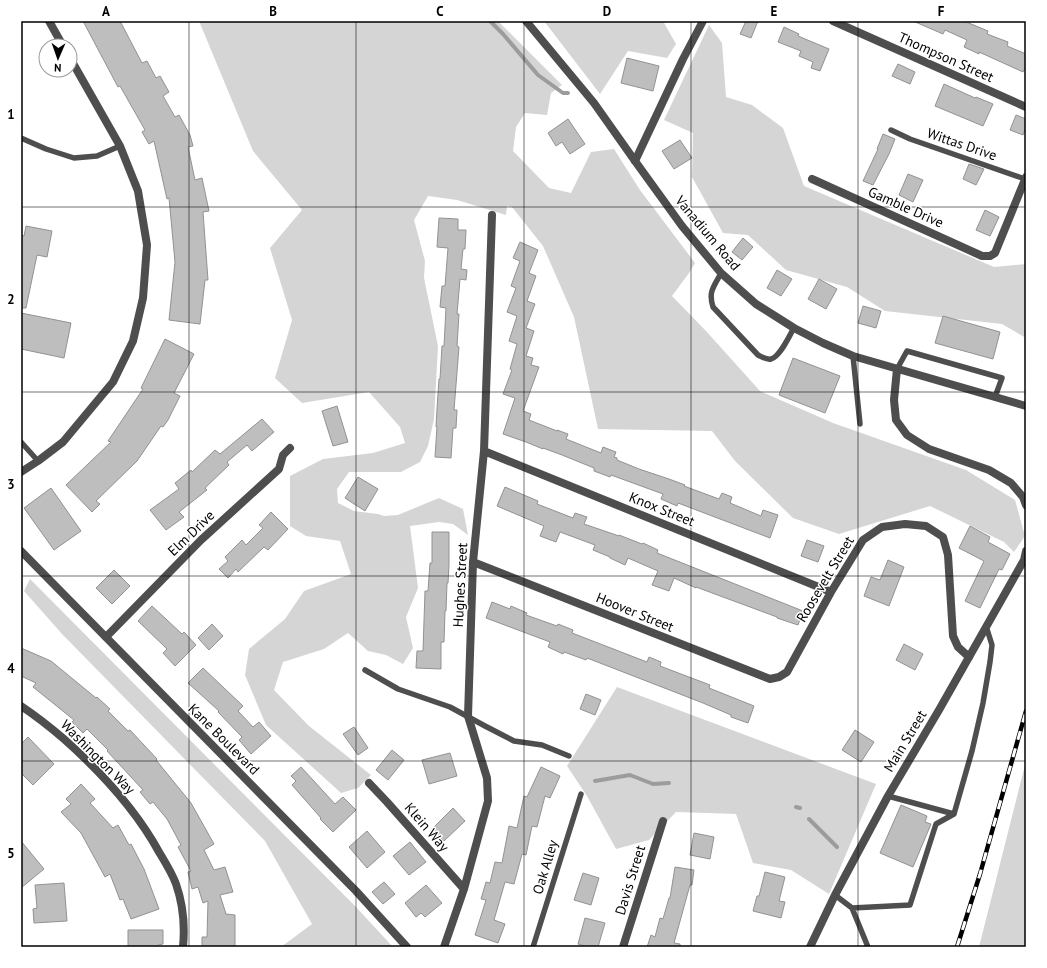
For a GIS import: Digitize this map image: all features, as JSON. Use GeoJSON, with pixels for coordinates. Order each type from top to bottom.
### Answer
{"type":"FeatureCollection","features":[{"type":"Feature","properties":{"kind":"street"},"geometry":{"type":"LineString","coordinates":[[49,21],[59,38]]}},
{"type":"Feature","properties":{"kind":"street","name":"Vanadium Road"},"geometry":{"type":"LineString","coordinates":[[526,21],[594,103],[634,161],[682,226],[721,273],[756,304],[794,328],[853,356],[1026,406]]}},
{"type":"Feature","properties":{"kind":"street"},"geometry":{"type":"LineString","coordinates":[[634,161],[703,21]]}},
{"type":"Feature","properties":{"kind":"street","name":"Thompson Street"},"geometry":{"type":"LineString","coordinates":[[833,21],[1026,107]]}},
{"type":"Feature","properties":{"kind":"street"},"geometry":{"type":"LineString","coordinates":[[21,472],[64,442],[113,382],[133,341],[143,298],[147,245],[138,191],[120,146],[78,72]]}},
{"type":"Feature","properties":{"kind":"street","name":"Gamble Drive"},"geometry":{"type":"LineString","coordinates":[[812,179],[982,256],[990,256],[994,253],[1026,178]]}},
{"type":"Feature","properties":{"kind":"street","name":"Hughes Street"},"geometry":{"type":"LineString","coordinates":[[444,947],[464,889],[488,801],[487,778],[468,716],[473,562],[484,451],[492,215]]}},
{"type":"Feature","properties":{"kind":"street"},"geometry":{"type":"LineString","coordinates":[[897,369],[894,400],[896,420],[906,435],[929,449],[989,470],[1011,483],[1023,497],[1026,505]]}},
{"type":"Feature","properties":{"kind":"street","name":"Elm Drive"},"geometry":{"type":"LineString","coordinates":[[106,637],[201,540],[279,469],[283,455],[290,448]]}},
{"type":"Feature","properties":{"kind":"street","name":"Knox Street"},"geometry":{"type":"LineString","coordinates":[[484,451],[831,592]]}},
{"type":"Feature","properties":{"kind":"street","name":"Roosevelt Street"},"geometry":{"type":"LineString","coordinates":[[787,672],[831,592],[863,540],[882,527],[905,524],[926,526],[943,538],[948,555],[953,636],[958,647],[969,656]]}},
{"type":"Feature","properties":{"kind":"street","name":"Kane Boulevard"},"geometry":{"type":"LineString","coordinates":[[21,551],[356,891],[407,947]]}},
{"type":"Feature","properties":{"kind":"street","name":"Main Street"},"geometry":{"type":"LineString","coordinates":[[810,947],[835,895],[888,796],[1024,560],[1026,551]]}},
{"type":"Feature","properties":{"kind":"street","name":"Hoover Street"},"geometry":{"type":"LineString","coordinates":[[473,562],[770,679],[780,677],[787,672]]}},
{"type":"Feature","properties":{"kind":"street","name":"Washington Way"},"geometry":{"type":"LineString","coordinates":[[21,706],[38,717],[76,750],[108,782],[148,832],[176,884],[183,920],[183,947]]}},
{"type":"Feature","properties":{"kind":"street","name":"Klein Way"},"geometry":{"type":"LineString","coordinates":[[369,783],[464,889]]}},
{"type":"Feature","properties":{"kind":"street","name":"Davis Street"},"geometry":{"type":"LineString","coordinates":[[623,947],[662,821]]}},
{"type":"Feature","properties":{"kind":"lane","name":"Wittas Drive"},"geometry":{"type":"LineString","coordinates":[[891,130],[910,139],[1026,178]]}},
{"type":"Feature","properties":{"kind":"lane"},"geometry":{"type":"LineString","coordinates":[[21,138],[46,149],[74,158],[97,156],[120,146]]}},
{"type":"Feature","properties":{"kind":"lane"},"geometry":{"type":"LineString","coordinates":[[721,273],[710,293],[710,300],[713,307],[758,355],[766,359],[772,359],[778,355],[794,328]]}},
{"type":"Feature","properties":{"kind":"lane"},"geometry":{"type":"LineString","coordinates":[[897,369],[906,351],[1002,378],[995,397]]}},
{"type":"Feature","properties":{"kind":"lane"},"geometry":{"type":"LineString","coordinates":[[853,356],[860,424]]}},
{"type":"Feature","properties":{"kind":"lane"},"geometry":{"type":"LineString","coordinates":[[21,442],[38,461]]}},
{"type":"Feature","properties":{"kind":"lane"},"geometry":{"type":"LineString","coordinates":[[852,908],[910,905],[936,824],[954,814],[972,751],[983,704],[992,646],[986,626]]}},
{"type":"Feature","properties":{"kind":"lane"},"geometry":{"type":"LineString","coordinates":[[365,670],[398,689],[450,706],[514,741],[542,745],[569,756]]}},
{"type":"Feature","properties":{"kind":"lane","name":"Oak Alley"},"geometry":{"type":"LineString","coordinates":[[533,947],[581,794]]}},
{"type":"Feature","properties":{"kind":"lane"},"geometry":{"type":"LineString","coordinates":[[888,796],[954,814]]}},
{"type":"Feature","properties":{"kind":"lane"},"geometry":{"type":"LineString","coordinates":[[835,895],[852,908],[868,947]]}},
{"type":"Feature","properties":{"kind":"shaded area"},"geometry":{"type":"Polygon","coordinates":[[[199,21],[498,21],[562,85],[551,93],[547,115],[525,113],[516,127],[513,151],[549,188],[571,193],[591,152],[614,149],[640,190],[695,263],[672,296],[760,391],[833,423],[966,470],[1015,500],[1025,536],[1014,552],[1004,542],[930,506],[839,534],[793,518],[735,461],[712,431],[598,429],[574,317],[543,246],[512,207],[507,206],[506,215],[457,200],[428,196],[414,220],[425,261],[424,278],[438,346],[434,419],[428,446],[420,462],[401,472],[349,472],[337,489],[338,503],[354,511],[384,516],[398,515],[439,498],[463,509],[468,535],[453,524],[439,522],[410,526],[418,588],[406,617],[413,648],[403,664],[386,655],[368,651],[348,633],[324,649],[283,662],[274,690],[309,726],[371,775],[358,788],[341,793],[266,725],[245,675],[249,649],[285,619],[304,591],[351,574],[340,541],[306,536],[290,526],[290,476],[323,459],[373,453],[405,443],[400,427],[369,392],[302,403],[275,378],[292,320],[270,248],[302,210],[253,151],[199,21]]]}},
{"type":"Feature","properties":{"kind":"shaded area"},"geometry":{"type":"Polygon","coordinates":[[[544,21],[663,21],[676,44],[667,58],[628,51],[600,94],[544,21]]]}},
{"type":"Feature","properties":{"kind":"shaded area"},"geometry":{"type":"Polygon","coordinates":[[[709,25],[722,43],[726,97],[752,105],[783,128],[804,186],[994,267],[1026,264],[1026,338],[1002,324],[885,311],[847,287],[786,270],[748,235],[723,233],[692,177],[693,133],[664,120],[709,25]]]}},
{"type":"Feature","properties":{"kind":"shaded area"},"geometry":{"type":"Polygon","coordinates":[[[30,579],[355,906],[393,947],[281,947],[312,924],[265,841],[62,634],[24,591],[30,579]]]}},
{"type":"Feature","properties":{"kind":"shaded area"},"geometry":{"type":"Polygon","coordinates":[[[617,687],[876,784],[829,894],[791,870],[753,863],[736,814],[676,812],[649,840],[616,849],[587,796],[567,766],[617,687]]]}},
{"type":"Feature","properties":{"kind":"shaded area"},"geometry":{"type":"Polygon","coordinates":[[[1026,761],[1026,947],[979,947],[1026,761]]]}},
{"type":"Feature","properties":{"kind":"building"},"geometry":{"type":"Polygon","coordinates":[[[83,21],[120,21],[142,63],[147,61],[156,78],[160,76],[169,92],[163,96],[175,117],[179,115],[190,135],[193,146],[188,147],[195,180],[202,178],[209,211],[203,212],[208,280],[205,280],[200,324],[169,320],[175,262],[169,198],[167,199],[154,141],[149,144],[142,132],[145,130],[120,86],[118,87],[83,21]]]}},
{"type":"Feature","properties":{"kind":"building"},"geometry":{"type":"Polygon","coordinates":[[[746,21],[758,21],[751,38],[740,34],[746,21]]]}},
{"type":"Feature","properties":{"kind":"building"},"geometry":{"type":"Polygon","coordinates":[[[913,21],[964,21],[988,31],[987,34],[1008,42],[1007,46],[1026,54],[1026,66],[1023,72],[979,52],[979,54],[964,47],[967,40],[945,30],[943,34],[913,21]]]}},
{"type":"Feature","properties":{"kind":"building"},"geometry":{"type":"Polygon","coordinates":[[[784,27],[799,34],[798,36],[829,49],[820,71],[811,68],[813,62],[799,56],[801,51],[778,42],[784,27]]]}},
{"type":"Feature","properties":{"kind":"building"},"geometry":{"type":"Polygon","coordinates":[[[627,58],[659,66],[653,91],[621,83],[627,58]]]}},
{"type":"Feature","properties":{"kind":"building"},"geometry":{"type":"Polygon","coordinates":[[[898,64],[915,72],[910,84],[892,76],[898,64]]]}},
{"type":"Feature","properties":{"kind":"building"},"geometry":{"type":"Polygon","coordinates":[[[944,84],[975,98],[976,97],[993,104],[983,126],[935,106],[944,84]]]}},
{"type":"Feature","properties":{"kind":"building"},"geometry":{"type":"Polygon","coordinates":[[[1016,115],[1026,119],[1026,127],[1023,135],[1010,130],[1016,115]]]}},
{"type":"Feature","properties":{"kind":"building"},"geometry":{"type":"Polygon","coordinates":[[[568,119],[585,144],[570,154],[562,142],[556,146],[548,133],[568,119]]]}},
{"type":"Feature","properties":{"kind":"building"},"geometry":{"type":"Polygon","coordinates":[[[883,134],[895,139],[873,185],[863,181],[878,149],[883,134]]]}},
{"type":"Feature","properties":{"kind":"building"},"geometry":{"type":"Polygon","coordinates":[[[680,140],[692,158],[674,169],[662,151],[680,140]]]}},
{"type":"Feature","properties":{"kind":"building"},"geometry":{"type":"Polygon","coordinates":[[[969,164],[984,169],[976,185],[963,179],[969,164]]]}},
{"type":"Feature","properties":{"kind":"building"},"geometry":{"type":"Polygon","coordinates":[[[908,174],[923,180],[913,202],[899,195],[908,174]]]}},
{"type":"Feature","properties":{"kind":"building"},"geometry":{"type":"Polygon","coordinates":[[[985,210],[999,217],[990,236],[976,230],[985,210]]]}},
{"type":"Feature","properties":{"kind":"building"},"geometry":{"type":"Polygon","coordinates":[[[439,218],[458,219],[458,230],[466,230],[465,249],[463,249],[461,269],[467,270],[466,280],[460,279],[457,314],[459,314],[457,346],[459,347],[454,410],[457,410],[456,428],[453,428],[451,458],[435,457],[439,379],[442,346],[444,346],[446,308],[440,307],[442,286],[445,286],[448,248],[437,247],[439,218]]]}},
{"type":"Feature","properties":{"kind":"building"},"geometry":{"type":"Polygon","coordinates":[[[26,226],[52,231],[47,257],[37,255],[26,308],[21,308],[21,235],[24,236],[26,226]]]}},
{"type":"Feature","properties":{"kind":"building"},"geometry":{"type":"Polygon","coordinates":[[[743,238],[753,247],[742,260],[732,252],[743,238]]]}},
{"type":"Feature","properties":{"kind":"building"},"geometry":{"type":"Polygon","coordinates":[[[520,242],[538,250],[529,273],[536,276],[527,301],[535,304],[526,328],[534,331],[526,356],[533,358],[531,365],[539,367],[523,411],[531,414],[529,420],[568,434],[566,439],[601,453],[603,447],[616,452],[614,457],[617,458],[617,460],[639,469],[719,499],[722,493],[732,497],[730,503],[761,516],[763,510],[778,515],[770,538],[678,503],[677,506],[661,499],[663,494],[611,475],[610,477],[594,471],[594,468],[503,434],[515,398],[503,394],[512,370],[510,369],[517,344],[509,341],[517,316],[507,312],[516,288],[511,286],[520,261],[513,258],[520,242]]]}},
{"type":"Feature","properties":{"kind":"building"},"geometry":{"type":"Polygon","coordinates":[[[777,270],[792,279],[781,296],[767,288],[777,270]]]}},
{"type":"Feature","properties":{"kind":"building"},"geometry":{"type":"Polygon","coordinates":[[[819,279],[837,289],[826,309],[808,299],[819,279]]]}},
{"type":"Feature","properties":{"kind":"building"},"geometry":{"type":"Polygon","coordinates":[[[863,306],[881,311],[876,328],[858,323],[863,306]]]}},
{"type":"Feature","properties":{"kind":"building"},"geometry":{"type":"Polygon","coordinates":[[[21,313],[71,323],[64,358],[21,349],[21,313]]]}},
{"type":"Feature","properties":{"kind":"building"},"geometry":{"type":"Polygon","coordinates":[[[943,316],[1000,332],[993,359],[935,343],[943,316]]]}},
{"type":"Feature","properties":{"kind":"building"},"geometry":{"type":"Polygon","coordinates":[[[165,339],[194,354],[174,393],[180,396],[163,427],[161,426],[137,461],[96,501],[100,504],[92,512],[66,485],[111,442],[108,441],[143,389],[141,388],[165,339]]]}},
{"type":"Feature","properties":{"kind":"building"},"geometry":{"type":"Polygon","coordinates":[[[793,358],[840,376],[825,413],[779,395],[793,358]]]}},
{"type":"Feature","properties":{"kind":"building"},"geometry":{"type":"Polygon","coordinates":[[[337,406],[348,442],[333,446],[322,411],[337,406]]]}},
{"type":"Feature","properties":{"kind":"building"},"geometry":{"type":"Polygon","coordinates":[[[262,419],[274,432],[252,451],[247,445],[227,462],[229,465],[205,488],[207,490],[179,512],[184,517],[166,530],[150,510],[179,489],[175,483],[191,470],[192,472],[215,450],[220,454],[262,419]]]}},
{"type":"Feature","properties":{"kind":"building"},"geometry":{"type":"Polygon","coordinates":[[[358,477],[378,489],[365,511],[345,498],[358,477]]]}},
{"type":"Feature","properties":{"kind":"building"},"geometry":{"type":"Polygon","coordinates":[[[505,487],[538,501],[537,504],[573,518],[575,513],[587,517],[584,524],[642,544],[643,543],[658,550],[657,553],[803,611],[798,625],[696,588],[674,578],[669,591],[652,585],[658,571],[628,558],[625,565],[593,550],[595,545],[560,532],[556,542],[540,536],[544,526],[497,506],[505,487]]]}},
{"type":"Feature","properties":{"kind":"building"},"geometry":{"type":"Polygon","coordinates":[[[51,488],[81,531],[54,550],[24,508],[51,488]]]}},
{"type":"Feature","properties":{"kind":"building"},"geometry":{"type":"Polygon","coordinates":[[[271,512],[288,529],[268,550],[264,547],[238,572],[236,569],[228,578],[219,569],[228,561],[225,557],[242,540],[246,545],[263,528],[259,525],[271,512]]]}},
{"type":"Feature","properties":{"kind":"building"},"geometry":{"type":"Polygon","coordinates":[[[970,526],[990,537],[988,542],[1010,554],[1002,570],[999,569],[980,608],[965,601],[984,561],[959,548],[970,526]]]}},
{"type":"Feature","properties":{"kind":"building"},"geometry":{"type":"Polygon","coordinates":[[[432,532],[449,532],[448,583],[444,642],[441,642],[441,669],[416,668],[417,651],[423,651],[425,591],[428,591],[430,563],[432,563],[432,532]]]}},
{"type":"Feature","properties":{"kind":"building"},"geometry":{"type":"Polygon","coordinates":[[[807,540],[824,546],[818,562],[801,556],[807,540]]]}},
{"type":"Feature","properties":{"kind":"building"},"geometry":{"type":"Polygon","coordinates":[[[888,560],[904,567],[889,606],[864,596],[871,577],[880,580],[888,560]]]}},
{"type":"Feature","properties":{"kind":"building"},"geometry":{"type":"Polygon","coordinates":[[[114,570],[130,586],[112,604],[96,588],[114,570]]]}},
{"type":"Feature","properties":{"kind":"building"},"geometry":{"type":"Polygon","coordinates":[[[492,602],[510,609],[511,606],[527,613],[526,615],[557,626],[558,624],[573,630],[572,633],[647,662],[649,657],[661,662],[660,666],[710,685],[709,688],[754,706],[748,723],[731,717],[731,715],[703,703],[587,658],[586,660],[564,652],[563,654],[548,647],[550,642],[486,618],[492,602]]]}},
{"type":"Feature","properties":{"kind":"building"},"geometry":{"type":"Polygon","coordinates":[[[152,606],[182,634],[184,632],[196,645],[175,666],[163,653],[167,649],[138,621],[152,606]]]}},
{"type":"Feature","properties":{"kind":"building"},"geometry":{"type":"Polygon","coordinates":[[[212,624],[223,636],[209,650],[198,638],[212,624]]]}},
{"type":"Feature","properties":{"kind":"building"},"geometry":{"type":"Polygon","coordinates":[[[904,644],[923,654],[915,670],[896,660],[904,644]]]}},
{"type":"Feature","properties":{"kind":"building"},"geometry":{"type":"Polygon","coordinates":[[[21,648],[51,661],[96,698],[97,697],[110,709],[108,711],[128,731],[130,730],[157,759],[156,760],[191,803],[214,844],[204,850],[214,870],[225,867],[233,892],[220,895],[226,914],[235,915],[235,947],[202,947],[202,937],[207,937],[208,901],[203,903],[198,887],[192,889],[188,872],[191,871],[178,847],[181,845],[167,819],[153,802],[150,804],[140,792],[143,790],[107,751],[108,750],[87,729],[83,733],[72,722],[74,720],[33,687],[36,683],[21,676],[21,648]]]}},
{"type":"Feature","properties":{"kind":"building"},"geometry":{"type":"Polygon","coordinates":[[[203,668],[243,706],[238,711],[253,727],[259,722],[271,736],[251,754],[239,740],[242,737],[218,712],[219,711],[188,683],[203,668]]]}},
{"type":"Feature","properties":{"kind":"building"},"geometry":{"type":"Polygon","coordinates":[[[586,694],[601,700],[595,715],[580,709],[586,694]]]}},
{"type":"Feature","properties":{"kind":"building"},"geometry":{"type":"Polygon","coordinates":[[[354,727],[368,748],[358,755],[343,734],[354,727]]]}},
{"type":"Feature","properties":{"kind":"building"},"geometry":{"type":"Polygon","coordinates":[[[855,730],[874,742],[861,762],[842,750],[855,730]]]}},
{"type":"Feature","properties":{"kind":"building"},"geometry":{"type":"Polygon","coordinates":[[[28,737],[54,764],[33,785],[21,773],[21,744],[28,737]]]}},
{"type":"Feature","properties":{"kind":"building"},"geometry":{"type":"Polygon","coordinates":[[[392,750],[404,760],[388,780],[376,770],[392,750]]]}},
{"type":"Feature","properties":{"kind":"building"},"geometry":{"type":"Polygon","coordinates":[[[450,753],[457,776],[429,784],[422,760],[450,753]]]}},
{"type":"Feature","properties":{"kind":"building"},"geometry":{"type":"Polygon","coordinates":[[[301,767],[335,804],[343,797],[356,810],[333,832],[320,819],[321,818],[292,785],[296,781],[291,776],[301,767]]]}},
{"type":"Feature","properties":{"kind":"building"},"geometry":{"type":"Polygon","coordinates":[[[541,767],[560,776],[550,798],[545,796],[537,827],[532,826],[526,855],[522,854],[514,884],[505,882],[494,920],[505,924],[498,943],[475,935],[486,900],[481,899],[486,882],[490,883],[495,862],[502,863],[509,826],[517,828],[524,796],[527,797],[541,767]]]}},
{"type":"Feature","properties":{"kind":"building"},"geometry":{"type":"Polygon","coordinates":[[[81,784],[95,799],[90,803],[113,828],[118,825],[129,845],[131,844],[144,869],[159,909],[131,919],[123,899],[120,900],[110,874],[105,877],[81,833],[61,812],[71,804],[66,799],[81,784]]]}},
{"type":"Feature","properties":{"kind":"building"},"geometry":{"type":"Polygon","coordinates":[[[901,805],[927,816],[925,822],[931,824],[913,867],[880,853],[901,805]]]}},
{"type":"Feature","properties":{"kind":"building"},"geometry":{"type":"Polygon","coordinates":[[[453,808],[465,821],[444,841],[432,829],[453,808]]]}},
{"type":"Feature","properties":{"kind":"building"},"geometry":{"type":"Polygon","coordinates":[[[367,831],[385,852],[367,868],[349,847],[367,831]]]}},
{"type":"Feature","properties":{"kind":"building"},"geometry":{"type":"Polygon","coordinates":[[[694,833],[714,837],[710,859],[690,855],[694,833]]]}},
{"type":"Feature","properties":{"kind":"building"},"geometry":{"type":"Polygon","coordinates":[[[21,841],[44,869],[21,888],[21,841]]]}},
{"type":"Feature","properties":{"kind":"building"},"geometry":{"type":"Polygon","coordinates":[[[410,842],[426,862],[409,875],[393,856],[410,842]]]}},
{"type":"Feature","properties":{"kind":"building"},"geometry":{"type":"Polygon","coordinates":[[[675,867],[694,870],[692,885],[690,885],[674,943],[680,944],[680,947],[647,947],[651,935],[655,937],[660,918],[663,919],[670,898],[675,867]]]}},
{"type":"Feature","properties":{"kind":"building"},"geometry":{"type":"Polygon","coordinates":[[[765,872],[785,877],[779,901],[785,902],[781,918],[753,911],[757,896],[759,896],[765,872]]]}},
{"type":"Feature","properties":{"kind":"building"},"geometry":{"type":"Polygon","coordinates":[[[583,873],[599,878],[591,905],[574,900],[583,873]]]}},
{"type":"Feature","properties":{"kind":"building"},"geometry":{"type":"Polygon","coordinates":[[[384,882],[395,894],[383,904],[372,892],[384,882]]]}},
{"type":"Feature","properties":{"kind":"building"},"geometry":{"type":"Polygon","coordinates":[[[64,883],[67,921],[34,923],[33,909],[37,908],[35,885],[64,883]]]}},
{"type":"Feature","properties":{"kind":"building"},"geometry":{"type":"Polygon","coordinates":[[[426,885],[442,903],[425,917],[421,913],[416,917],[405,903],[426,885]]]}},
{"type":"Feature","properties":{"kind":"building"},"geometry":{"type":"Polygon","coordinates":[[[585,918],[605,923],[598,947],[588,947],[578,944],[585,918]]]}},
{"type":"Feature","properties":{"kind":"building"},"geometry":{"type":"Polygon","coordinates":[[[128,930],[163,930],[163,944],[158,945],[158,947],[128,947],[128,930]]]}},
{"type":"Feature","properties":{"kind":"waterway"},"geometry":{"type":"LineString","coordinates":[[490,21],[538,75],[563,93],[568,93]]}},
{"type":"Feature","properties":{"kind":"waterway"},"geometry":{"type":"LineString","coordinates":[[595,781],[630,775],[653,784],[669,783]]}},
{"type":"Feature","properties":{"kind":"waterway"},"geometry":{"type":"LineString","coordinates":[[796,807],[800,808]]}},
{"type":"Feature","properties":{"kind":"waterway"},"geometry":{"type":"LineString","coordinates":[[809,819],[837,847]]}},
{"type":"Feature","properties":{"kind":"railway"},"geometry":{"type":"LineString","coordinates":[[957,947],[980,874],[1026,711]]}}]}
